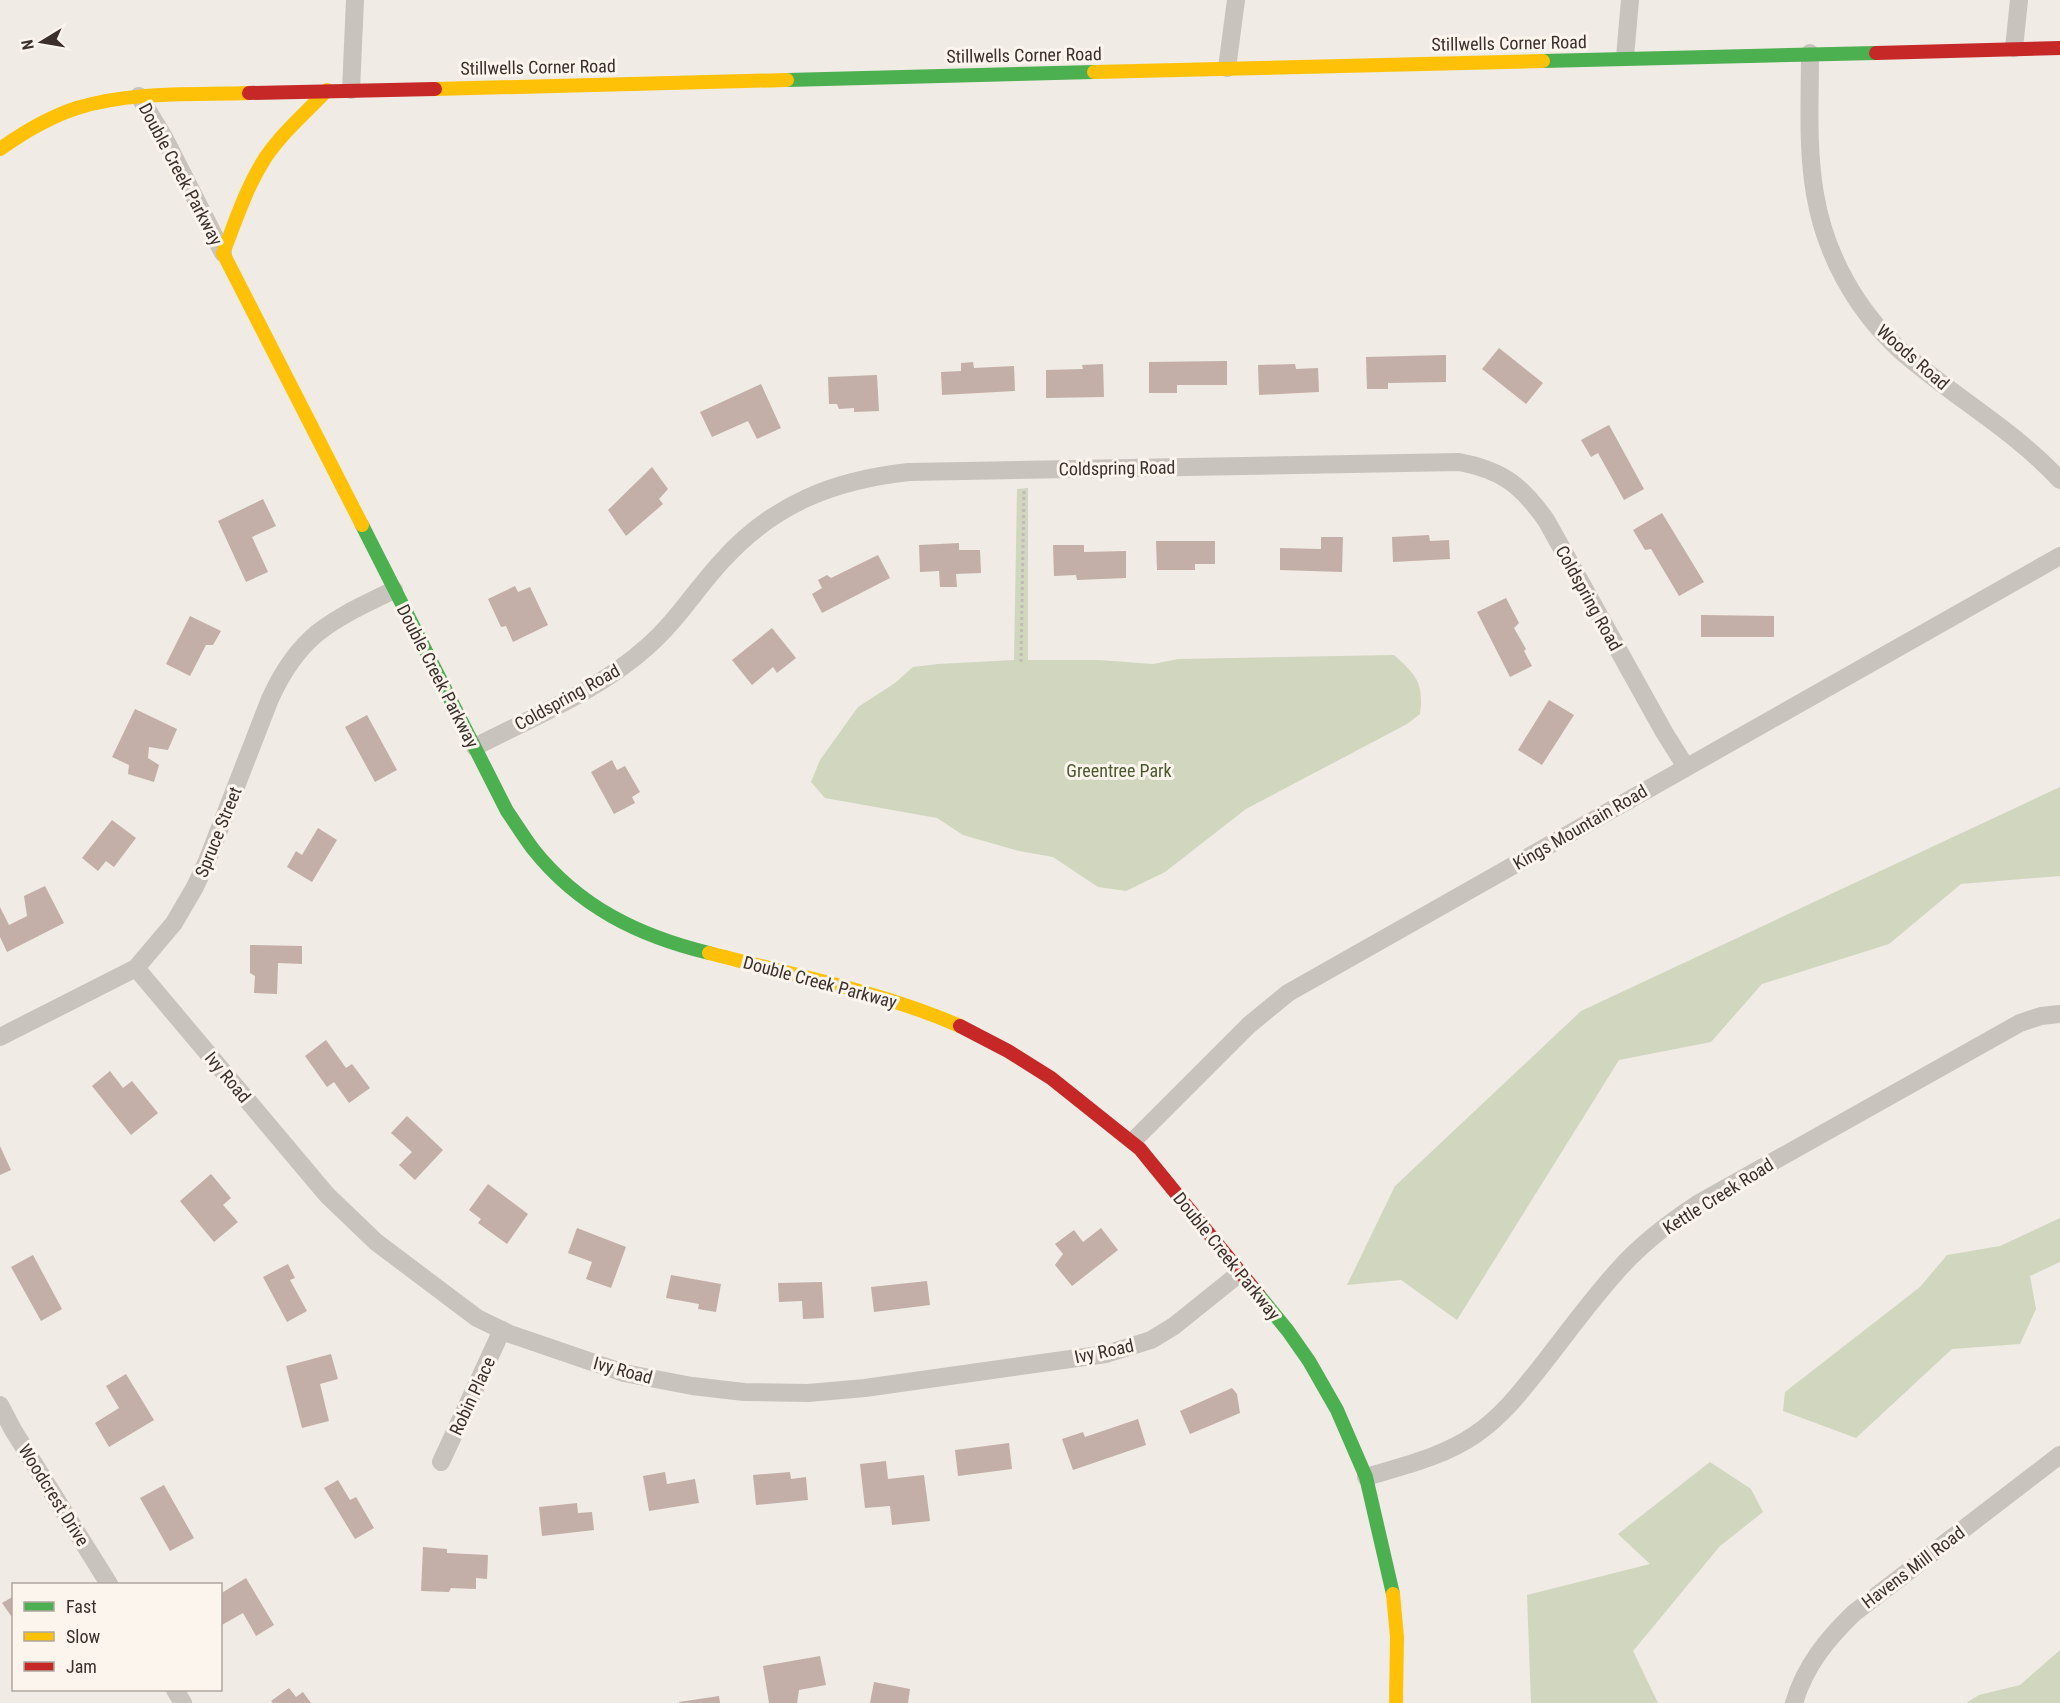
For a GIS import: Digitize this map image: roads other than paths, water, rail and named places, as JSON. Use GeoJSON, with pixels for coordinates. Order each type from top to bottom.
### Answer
{"type":"FeatureCollection","features":[{"type":"Feature","properties":{"kind":"street"},"geometry":{"type":"LineString","coordinates":[[351,90],[355,0]]}},
{"type":"Feature","properties":{"kind":"street"},"geometry":{"type":"LineString","coordinates":[[1227,68],[1236,0]]}},
{"type":"Feature","properties":{"kind":"street"},"geometry":{"type":"LineString","coordinates":[[1624,57],[1629,0]]}},
{"type":"Feature","properties":{"kind":"street"},"geometry":{"type":"LineString","coordinates":[[2014,48],[2019,0]]}},
{"type":"Feature","properties":{"kind":"street","name":"Stillwells Corner Road"},"geometry":{"type":"LineString","coordinates":[[0,149],[49,119],[88,105],[139,96],[1581,60],[1624,57],[2060,48]]}},
{"type":"Feature","properties":{"kind":"street","name":"Woods Road"},"geometry":{"type":"LineString","coordinates":[[1810,53],[1811,153],[1815,193],[1826,238],[1849,287],[1873,322],[1901,351],[2035,456],[2060,480]]}},
{"type":"Feature","properties":{"kind":"street","name":"Double Creek Parkway"},"geometry":{"type":"LineString","coordinates":[[223,253],[263,162],[327,90]]}},
{"type":"Feature","properties":{"kind":"street","name":"Double Creek Parkway"},"geometry":{"type":"LineString","coordinates":[[139,96],[165,140],[507,811],[533,849],[570,888],[613,919],[643,934],[671,944],[875,995],[923,1010],[966,1029],[1051,1078],[1133,1141],[1288,1331],[1337,1410],[1366,1477],[1392,1584],[1397,1637],[1396,1703]]}},
{"type":"Feature","properties":{"kind":"street","name":"Coldspring Road"},"geometry":{"type":"LineString","coordinates":[[475,747],[585,691],[626,665],[668,626],[740,542],[766,521],[795,503],[840,485],[876,476],[909,472],[1459,462],[1478,465],[1508,478],[1530,499],[1546,520],[1664,732],[1686,767]]}},
{"type":"Feature","properties":{"kind":"street","name":"Kings Mountain Road"},"geometry":{"type":"LineString","coordinates":[[1133,1141],[1249,1025],[1288,993],[2060,556]]}},
{"type":"Feature","properties":{"kind":"street","name":"Spruce Street"},"geometry":{"type":"LineString","coordinates":[[0,1037],[136,968],[174,923],[195,887],[270,699],[296,654],[329,624],[394,590]]}},
{"type":"Feature","properties":{"kind":"street","name":"Ivy Road"},"geometry":{"type":"LineString","coordinates":[[136,968],[327,1195],[376,1242],[477,1318],[502,1330],[635,1375],[713,1389],[808,1393],[865,1388],[1106,1354],[1151,1340],[1182,1321],[1240,1273]]}},
{"type":"Feature","properties":{"kind":"street","name":"Kettle Creek Road"},"geometry":{"type":"LineString","coordinates":[[1366,1477],[1452,1448],[1475,1435],[1493,1420],[1519,1394],[1618,1270],[1645,1242],[1674,1219],[2020,1023],[2041,1016],[2060,1014]]}},
{"type":"Feature","properties":{"kind":"street","name":"Robin Place"},"geometry":{"type":"LineString","coordinates":[[441,1462],[502,1330]]}},
{"type":"Feature","properties":{"kind":"street","name":"Woodcrest Drive"},"geometry":{"type":"LineString","coordinates":[[0,1405],[13,1430],[109,1583]]}},
{"type":"Feature","properties":{"kind":"street","name":"Havens Mill Road"},"geometry":{"type":"LineString","coordinates":[[1794,1703],[1807,1670],[1817,1654],[1833,1633],[1854,1612],[2060,1455]]}},
{"type":"Feature","properties":{"kind":"park label","name":"Greentree Park"},"geometry":{"type":"Point","coordinates":[1119,770]}}]}
